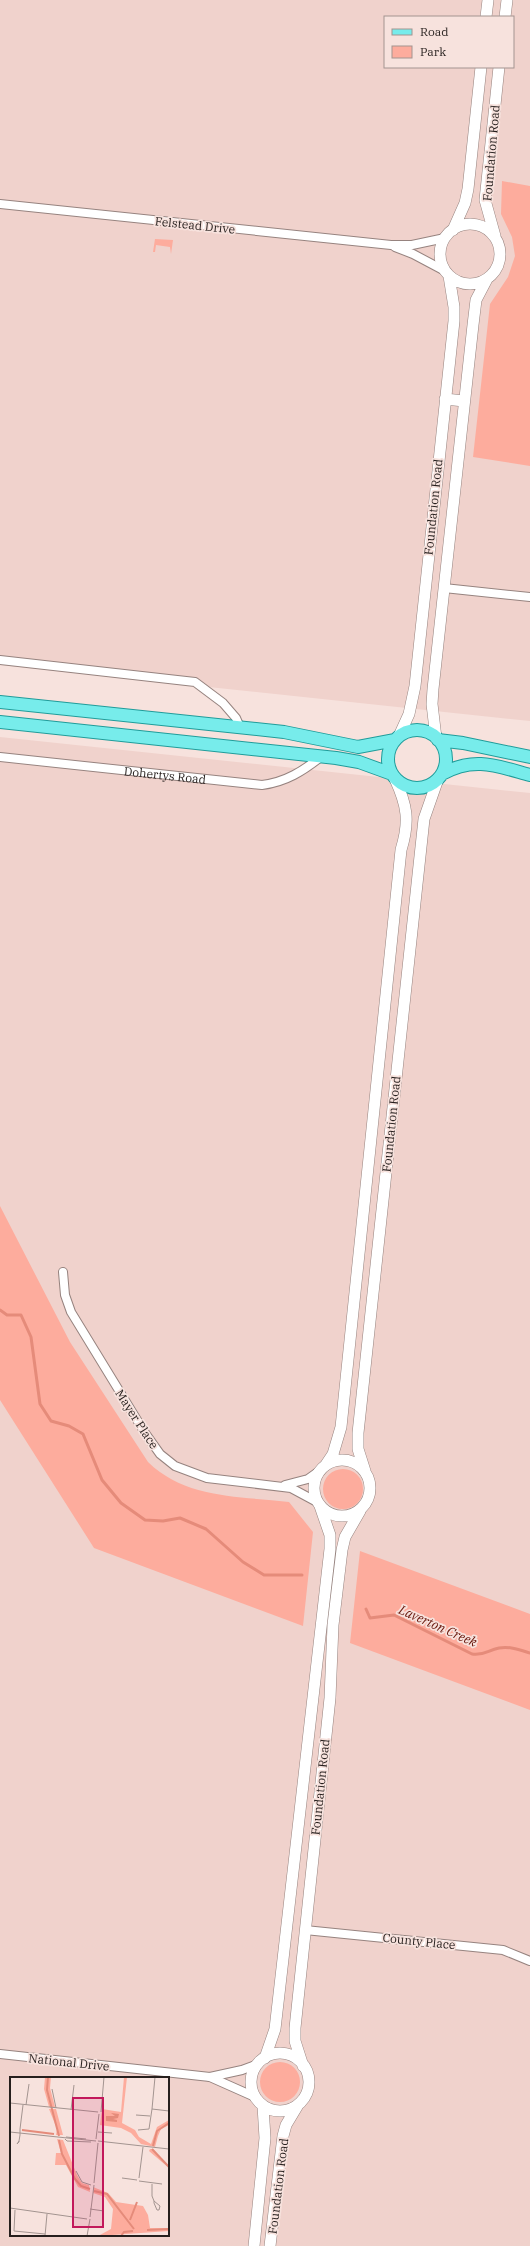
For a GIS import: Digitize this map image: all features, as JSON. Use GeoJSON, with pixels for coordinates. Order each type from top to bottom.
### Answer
{"type":"FeatureCollection","features":[{"type":"Feature","properties":{"kind":"main road"},"geometry":{"type":"LineString","coordinates":[[0,702],[284,732],[358,746],[397,738],[410,731],[421,731],[437,739],[530,757]]}},
{"type":"Feature","properties":{"kind":"main road"},"geometry":{"type":"LineString","coordinates":[[0,722],[322,756],[359,762],[393,776],[405,786],[417,788],[428,786],[440,776],[462,765],[485,763],[530,775]]}},
{"type":"Feature","properties":{"kind":"main road"},"geometry":{"type":"LineString","coordinates":[[393,776],[388,756],[397,738]]}},
{"type":"Feature","properties":{"kind":"main road"},"geometry":{"type":"LineString","coordinates":[[437,739],[446,756],[440,776]]}},
{"type":"Feature","properties":{"kind":"street"},"geometry":{"type":"LineString","coordinates":[[486,16],[488,0]]}},
{"type":"Feature","properties":{"kind":"street"},"geometry":{"type":"LineString","coordinates":[[505,16],[507,0]]}},
{"type":"Feature","properties":{"kind":"street","name":"Foundation Road"},"geometry":{"type":"LineString","coordinates":[[453,230],[465,203],[468,190],[481,68]]}},
{"type":"Feature","properties":{"kind":"street","name":"Foundation Road"},"geometry":{"type":"LineString","coordinates":[[495,237],[485,200],[499,68]]}},
{"type":"Feature","properties":{"kind":"street","name":"Felstead Drive"},"geometry":{"type":"LineString","coordinates":[[0,204],[391,245],[412,245],[445,238]]}},
{"type":"Feature","properties":{"kind":"street"},"geometry":{"type":"LineString","coordinates":[[476,225],[489,230],[495,237],[499,246],[500,260],[494,273],[487,279],[478,283],[468,284],[458,282],[447,274],[440,255],[445,238],[453,230],[462,226],[476,225]]}},
{"type":"Feature","properties":{"kind":"street","name":"Felstead Drive"},"geometry":{"type":"LineString","coordinates":[[391,245],[413,254],[447,274]]}},
{"type":"Feature","properties":{"kind":"street","name":"Foundation Road"},"geometry":{"type":"LineString","coordinates":[[397,738],[409,714],[415,686],[454,321],[454,307],[447,274]]}},
{"type":"Feature","properties":{"kind":"street","name":"Foundation Road"},"geometry":{"type":"LineString","coordinates":[[437,739],[432,704],[464,401],[476,300],[487,279]]}},
{"type":"Feature","properties":{"kind":"street"},"geometry":{"type":"LineString","coordinates":[[445,399],[464,401]]}},
{"type":"Feature","properties":{"kind":"street"},"geometry":{"type":"LineString","coordinates":[[444,588],[530,597]]}},
{"type":"Feature","properties":{"kind":"street"},"geometry":{"type":"LineString","coordinates":[[0,660],[195,682],[224,703],[236,718],[240,727]]}},
{"type":"Feature","properties":{"kind":"street","name":"Dohertys Road"},"geometry":{"type":"LineString","coordinates":[[0,757],[262,785],[275,783],[292,777],[322,756]]}},
{"type":"Feature","properties":{"kind":"street","name":"Foundation Road"},"geometry":{"type":"LineString","coordinates":[[323,1468],[333,1454],[341,1426],[401,850],[405,837],[407,813],[404,800],[393,776]]}},
{"type":"Feature","properties":{"kind":"street","name":"Foundation Road"},"geometry":{"type":"LineString","coordinates":[[365,1471],[358,1449],[358,1433],[424,819],[440,776]]}},
{"type":"Feature","properties":{"kind":"street","name":"Mayer Place"},"geometry":{"type":"LineString","coordinates":[[63,1272],[65,1295],[71,1312],[145,1433],[160,1454],[175,1466],[207,1478],[290,1488],[319,1504]]}},
{"type":"Feature","properties":{"kind":"street"},"geometry":{"type":"LineString","coordinates":[[346,1460],[358,1465],[365,1471],[371,1487],[366,1504],[360,1511],[344,1517],[331,1514],[319,1504],[314,1484],[323,1468],[333,1462],[346,1460]]}},
{"type":"Feature","properties":{"kind":"street","name":"Mayer Place"},"geometry":{"type":"LineString","coordinates":[[278,1486],[296,1484],[308,1479],[323,1468]]}},
{"type":"Feature","properties":{"kind":"street","name":"Foundation Road"},"geometry":{"type":"LineString","coordinates":[[261,2061],[275,2029],[330,1549],[330,1535],[319,1504]]}},
{"type":"Feature","properties":{"kind":"street","name":"Foundation Road"},"geometry":{"type":"LineString","coordinates":[[303,2066],[295,2041],[295,2028],[330,1698],[333,1625],[342,1550],[345,1537],[360,1511]]}},
{"type":"Feature","properties":{"kind":"street","name":"County Place"},"geometry":{"type":"LineString","coordinates":[[305,1930],[503,1950],[530,1961]]}},
{"type":"Feature","properties":{"kind":"street","name":"National Drive"},"geometry":{"type":"LineString","coordinates":[[0,2054],[210,2077],[255,2097]]}},
{"type":"Feature","properties":{"kind":"street"},"geometry":{"type":"LineString","coordinates":[[273,2054],[290,2055],[303,2066],[309,2082],[308,2090],[298,2105],[281,2111],[263,2106],[255,2097],[251,2080],[261,2061],[273,2054]]}},
{"type":"Feature","properties":{"kind":"street","name":"National Drive"},"geometry":{"type":"LineString","coordinates":[[210,2077],[242,2070],[261,2061]]}},
{"type":"Feature","properties":{"kind":"street","name":"Foundation Road"},"geometry":{"type":"LineString","coordinates":[[270,2246],[283,2136],[286,2125],[298,2105]]}},
{"type":"Feature","properties":{"kind":"street","name":"Foundation Road"},"geometry":{"type":"LineString","coordinates":[[254,2246],[265,2138],[263,2106]]}},
{"type":"Feature","properties":{"kind":"shaded area"},"geometry":{"type":"Polygon","coordinates":[[[0,0],[530,0],[530,721],[0,665],[0,0]]]}},
{"type":"Feature","properties":{"kind":"shaded area"},"geometry":{"type":"Polygon","coordinates":[[[0,737],[530,793],[530,2246],[0,2246],[0,737]]]}},
{"type":"Feature","properties":{"kind":"green space"},"geometry":{"type":"Polygon","coordinates":[[[502,181],[530,186],[530,466],[473,457],[490,304],[508,277],[515,256],[512,237],[501,214],[502,181]]]}},
{"type":"Feature","properties":{"kind":"green space"},"geometry":{"type":"Polygon","coordinates":[[[155,239],[173,240],[171,254],[170,247],[156,245],[155,252],[153,252],[155,239]]]}},
{"type":"Feature","properties":{"kind":"green space"},"geometry":{"type":"Polygon","coordinates":[[[0,1206],[70,1342],[148,1462],[163,1474],[179,1483],[196,1489],[214,1494],[289,1502],[313,1532],[303,1626],[94,1548],[0,1400],[0,1206]]]}},
{"type":"Feature","properties":{"kind":"green space"},"geometry":{"type":"Polygon","coordinates":[[[343,1469],[351,1471],[357,1475],[361,1481],[363,1489],[361,1497],[357,1503],[351,1507],[343,1509],[335,1507],[329,1503],[325,1497],[323,1489],[325,1481],[329,1475],[335,1471],[343,1469]]]}},
{"type":"Feature","properties":{"kind":"green space"},"geometry":{"type":"Polygon","coordinates":[[[360,1551],[530,1614],[530,1710],[350,1643],[360,1551]]]}},
{"type":"Feature","properties":{"kind":"green space"},"geometry":{"type":"Polygon","coordinates":[[[280,2062],[294,2068],[300,2082],[294,2096],[280,2102],[266,2096],[260,2082],[266,2068],[280,2062]]]}},
{"type":"Feature","properties":{"kind":"waterway","name":"Laverton Creek"},"geometry":{"type":"LineString","coordinates":[[0,1310],[7,1315],[21,1315],[31,1337],[40,1404],[51,1421],[69,1426],[83,1434],[102,1480],[121,1503],[145,1520],[163,1521],[180,1518],[206,1529],[243,1562],[264,1575],[302,1575]]}},
{"type":"Feature","properties":{"kind":"waterway","name":"Laverton Creek"},"geometry":{"type":"LineString","coordinates":[[366,1609],[370,1618],[394,1615],[472,1654],[480,1654],[503,1648],[515,1649],[530,1653]]}}]}
